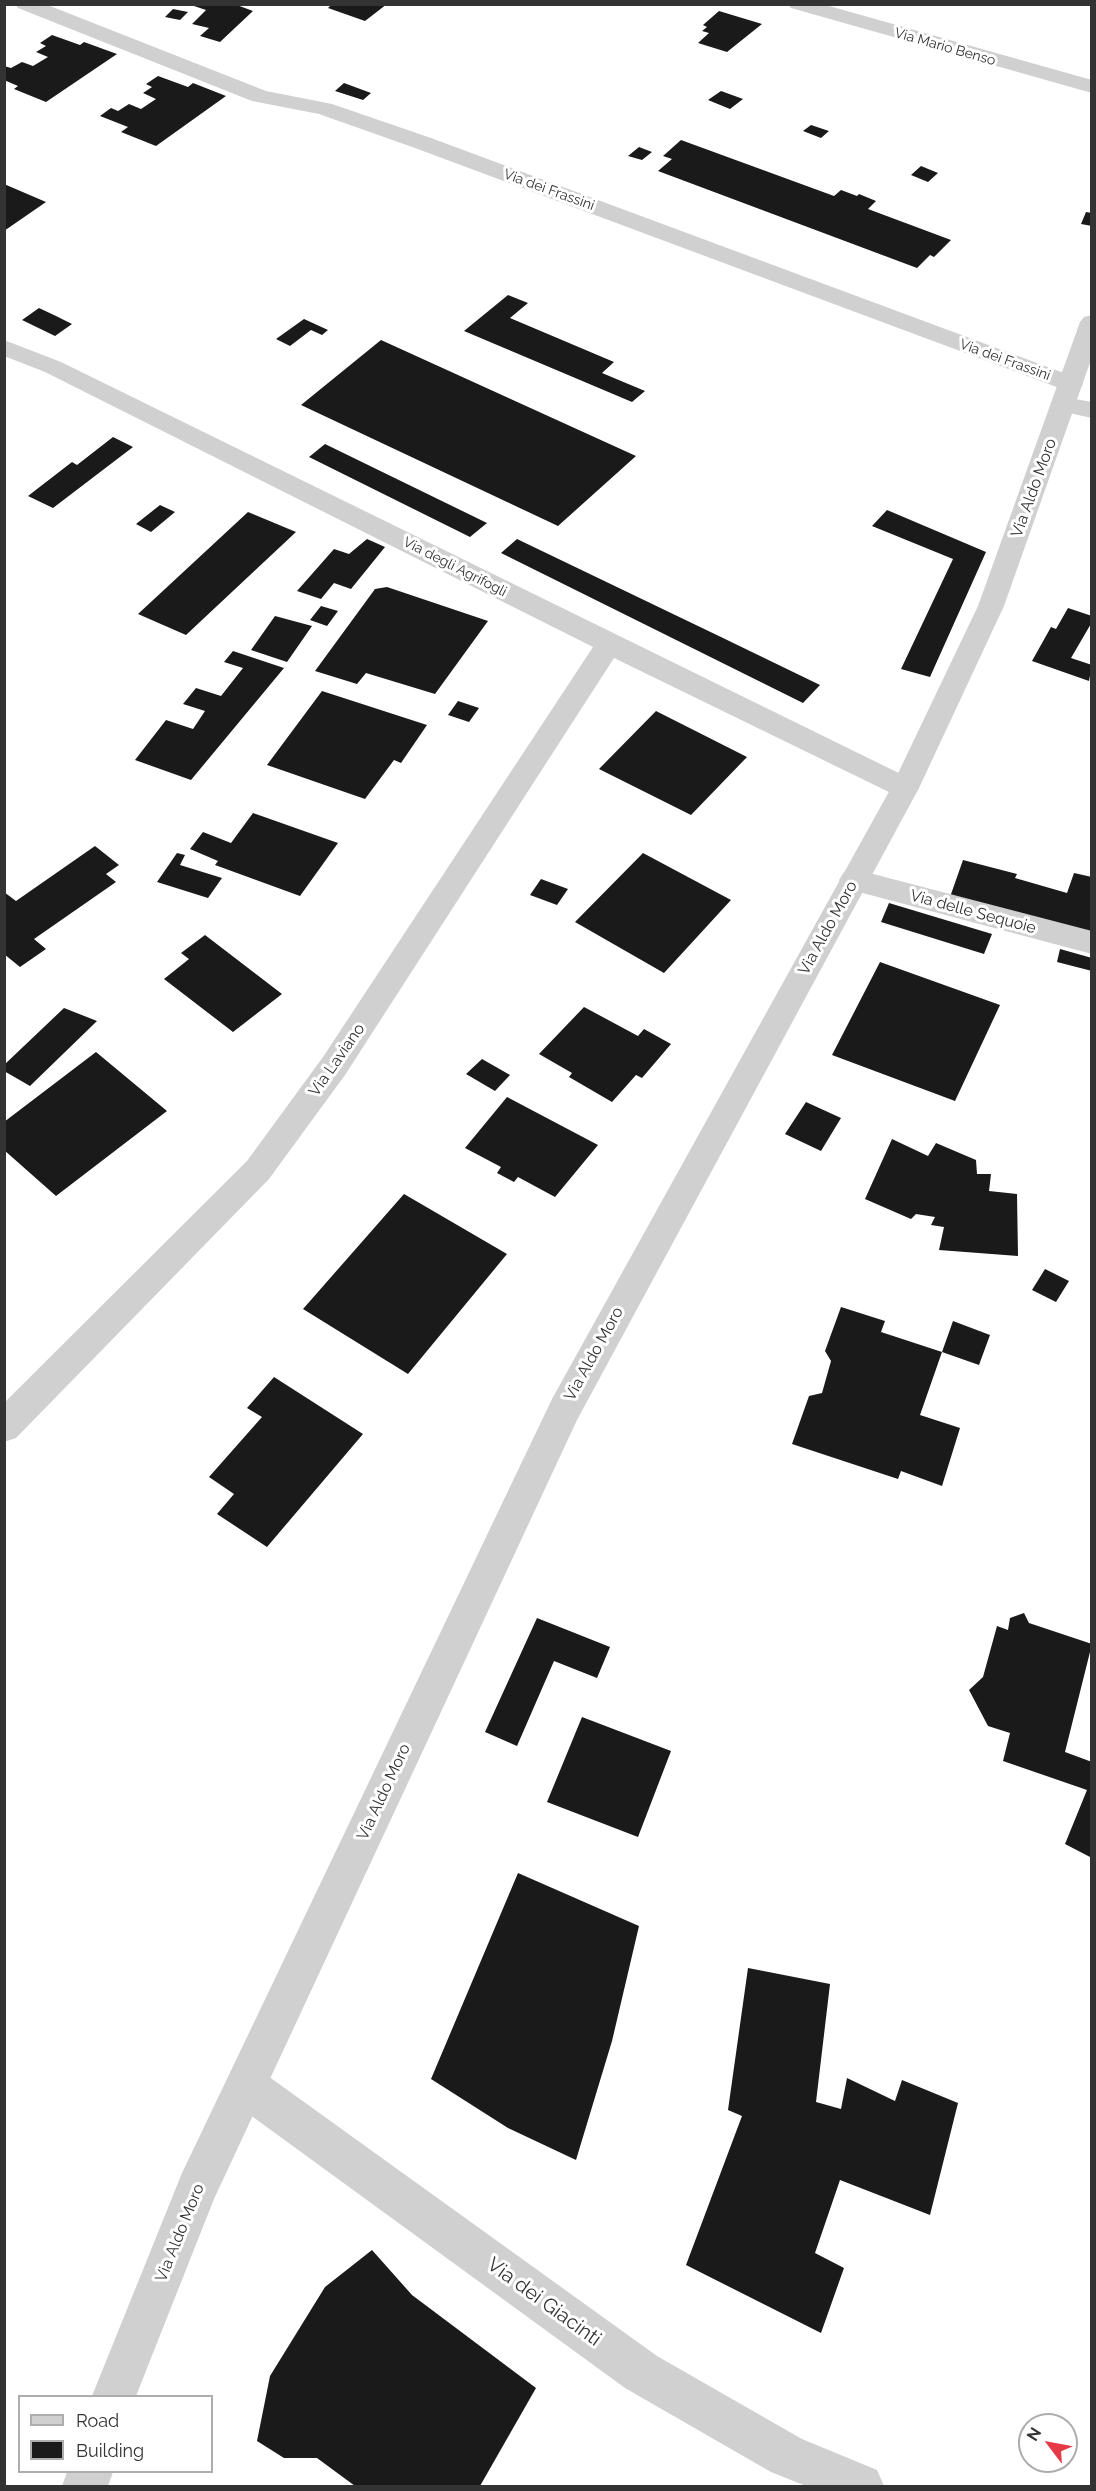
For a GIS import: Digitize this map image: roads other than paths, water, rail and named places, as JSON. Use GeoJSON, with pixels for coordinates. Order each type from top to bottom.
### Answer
{"type":"FeatureCollection","features":[{"type":"Feature","properties":{"kind":"street","name":"Via dei Frassini"},"geometry":{"type":"LineString","coordinates":[[25,4],[260,96],[324,109],[423,143],[1076,400]]}},
{"type":"Feature","properties":{"kind":"street","name":"Via Mario Benso"},"geometry":{"type":"LineString","coordinates":[[798,4],[1092,87]]}},
{"type":"Feature","properties":{"kind":"street","name":"Via Aldo Moro"},"geometry":{"type":"LineString","coordinates":[[115,2395],[197,2188],[564,1410],[905,788],[991,606],[1076,400],[1092,322]]}},
{"type":"Feature","properties":{"kind":"street","name":"Via degli Agrifogli"},"geometry":{"type":"LineString","coordinates":[[4,347],[53,367],[609,644],[905,788]]}},
{"type":"Feature","properties":{"kind":"street","name":"Via Laviano"},"geometry":{"type":"LineString","coordinates":[[4,1427],[258,1170],[334,1066],[609,644]]}},
{"type":"Feature","properties":{"kind":"street","name":"Via delle Sequoie"},"geometry":{"type":"LineString","coordinates":[[854,880],[1092,943]]}},
{"type":"Feature","properties":{"kind":"street","name":"Via dei Giacinti"},"geometry":{"type":"LineString","coordinates":[[246,2086],[641,2372],[787,2456],[861,2487]]}}]}
